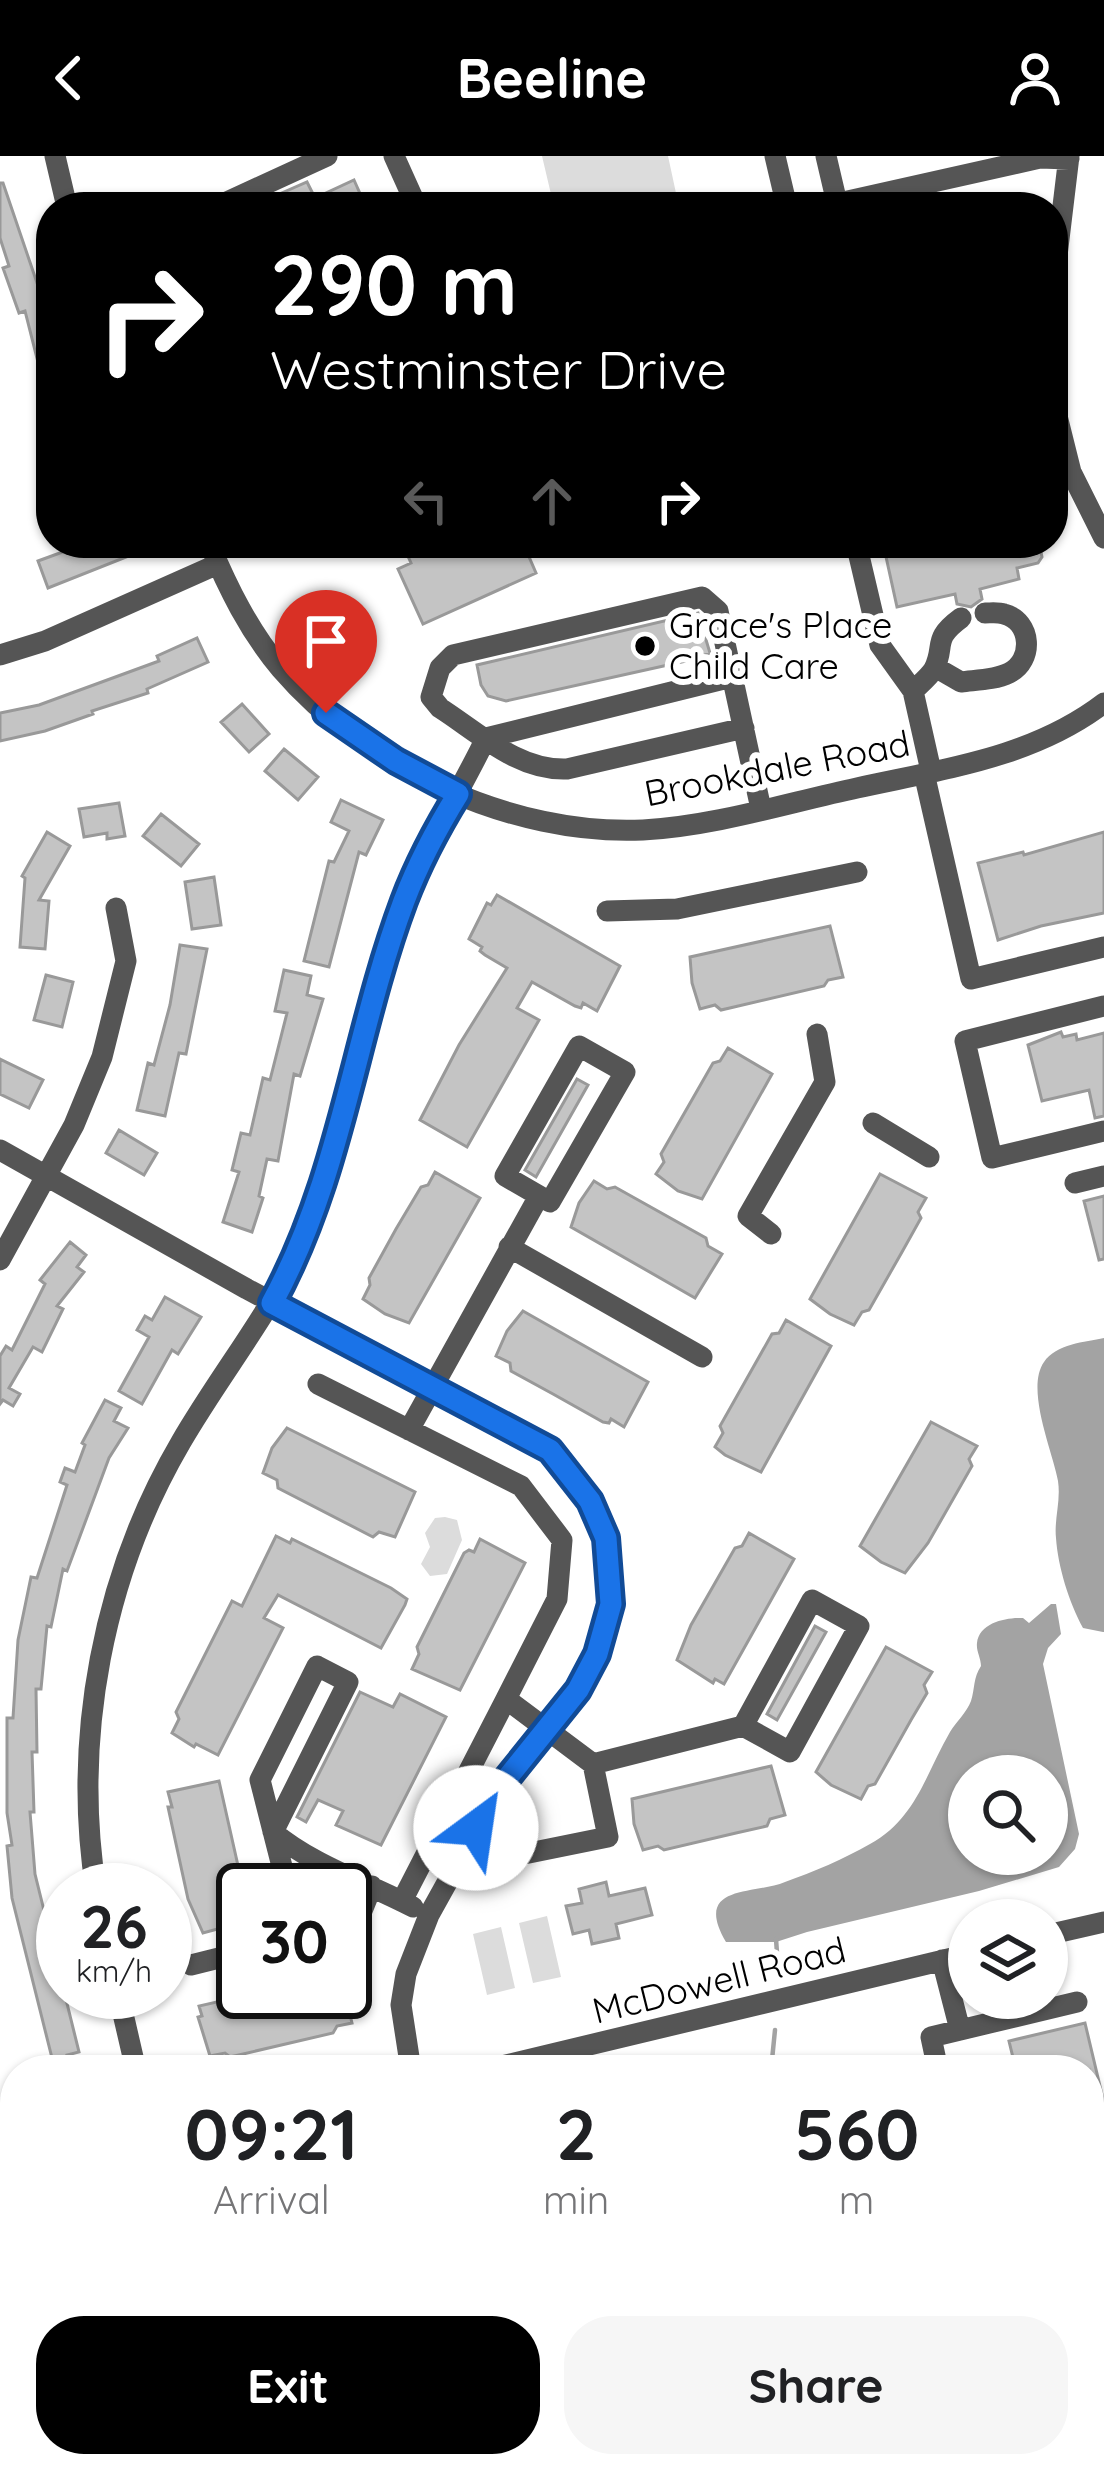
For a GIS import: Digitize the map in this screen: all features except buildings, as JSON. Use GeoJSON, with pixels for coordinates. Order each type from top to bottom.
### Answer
{"type":"FeatureCollection","features":[{"type":"Feature","properties":{"kind":"street"},"geometry":{"type":"LineString","coordinates":[[55,156],[63,192]]}},
{"type":"Feature","properties":{"kind":"street"},"geometry":{"type":"LineString","coordinates":[[247,192],[327,156]]}},
{"type":"Feature","properties":{"kind":"street"},"geometry":{"type":"LineString","coordinates":[[394,156],[410,192]]}},
{"type":"Feature","properties":{"kind":"street"},"geometry":{"type":"LineString","coordinates":[[775,156],[783,192]]}},
{"type":"Feature","properties":{"kind":"street"},"geometry":{"type":"LineString","coordinates":[[826,156],[828,192]]}},
{"type":"Feature","properties":{"kind":"street"},"geometry":{"type":"LineString","coordinates":[[887,192],[1040,158],[1069,158],[1065,192]]}},
{"type":"Feature","properties":{"kind":"street"},"geometry":{"type":"LineString","coordinates":[[1068,460],[1104,538]]}},
{"type":"Feature","properties":{"kind":"street"},"geometry":{"type":"LineString","coordinates":[[0,655],[45,641],[205,558]]}},
{"type":"Feature","properties":{"kind":"street","name":"Brookdale Road"},"geometry":{"type":"LineString","coordinates":[[215,558],[256,636],[299,688],[348,730],[458,794],[524,818],[610,830],[688,825],[1032,745],[1104,703]]}},
{"type":"Feature","properties":{"kind":"street"},"geometry":{"type":"LineString","coordinates":[[860,558],[880,645],[913,691],[970,979],[1104,947]]}},
{"type":"Feature","properties":{"kind":"street"},"geometry":{"type":"LineString","coordinates":[[744,728],[545,770],[515,758],[440,708],[431,697],[440,668],[453,655],[702,597],[718,611],[744,728],[761,809]]}},
{"type":"Feature","properties":{"kind":"street"},"geometry":{"type":"LineString","coordinates":[[935,667],[961,682],[1012,672],[1025,658],[1028,639],[1021,626],[1007,614],[985,613]]}},
{"type":"Feature","properties":{"kind":"street"},"geometry":{"type":"LineString","coordinates":[[913,691],[935,667],[937,644],[946,629],[961,618]]}},
{"type":"Feature","properties":{"kind":"street"},"geometry":{"type":"LineString","coordinates":[[93,1863],[89,1759],[95,1691],[113,1605],[139,1528],[179,1445],[272,1303],[312,1221],[331,1167],[398,916],[486,738],[732,677]]}},
{"type":"Feature","properties":{"kind":"street"},"geometry":{"type":"LineString","coordinates":[[608,911],[676,909],[857,872]]}},
{"type":"Feature","properties":{"kind":"street"},"geometry":{"type":"LineString","coordinates":[[0,1260],[90,1093],[126,961],[116,908]]}},
{"type":"Feature","properties":{"kind":"street"},"geometry":{"type":"LineString","coordinates":[[1104,1006],[964,1041],[992,1158],[1104,1131]]}},
{"type":"Feature","properties":{"kind":"street"},"geometry":{"type":"LineString","coordinates":[[771,1234],[748,1216],[825,1082],[818,1034]]}},
{"type":"Feature","properties":{"kind":"street"},"geometry":{"type":"LineString","coordinates":[[579,1046],[625,1072],[550,1202],[538,1196],[505,1177],[579,1046]]}},
{"type":"Feature","properties":{"kind":"street"},"geometry":{"type":"LineString","coordinates":[[872,1123],[929,1157]]}},
{"type":"Feature","properties":{"kind":"street"},"geometry":{"type":"LineString","coordinates":[[0,1150],[272,1303],[550,1450],[590,1501],[606,1538],[611,1604],[597,1654],[578,1690],[500,1787],[430,1915],[406,1974],[401,2006],[409,2055]]}},
{"type":"Feature","properties":{"kind":"street"},"geometry":{"type":"LineString","coordinates":[[1075,1183],[1104,1176]]}},
{"type":"Feature","properties":{"kind":"street"},"geometry":{"type":"LineString","coordinates":[[409,1430],[538,1196]]}},
{"type":"Feature","properties":{"kind":"street"},"geometry":{"type":"LineString","coordinates":[[509,1247],[702,1357]]}},
{"type":"Feature","properties":{"kind":"street"},"geometry":{"type":"LineString","coordinates":[[318,1384],[521,1486],[562,1540],[557,1599],[402,1901]]}},
{"type":"Feature","properties":{"kind":"street"},"geometry":{"type":"LineString","coordinates":[[593,1764],[743,1726],[790,1752],[859,1625],[812,1600],[743,1726]]}},
{"type":"Feature","properties":{"kind":"street"},"geometry":{"type":"LineString","coordinates":[[273,1832],[348,1682],[316,1666],[260,1780],[273,1832],[282,1863]]}},
{"type":"Feature","properties":{"kind":"street"},"geometry":{"type":"LineString","coordinates":[[476,1828],[524,1854],[608,1837],[593,1764],[506,1699]]}},
{"type":"Feature","properties":{"kind":"street"},"geometry":{"type":"LineString","coordinates":[[273,1832],[292,1849],[323,1863]]}},
{"type":"Feature","properties":{"kind":"street"},"geometry":{"type":"LineString","coordinates":[[372,1886],[430,1915]]}},
{"type":"Feature","properties":{"kind":"street"},"geometry":{"type":"LineString","coordinates":[[1068,1930],[1104,1922]]}},
{"type":"Feature","properties":{"kind":"street","name":"McDowell Road"},"geometry":{"type":"LineString","coordinates":[[549,2055],[948,1959]]}},
{"type":"Feature","properties":{"kind":"street"},"geometry":{"type":"LineString","coordinates":[[942,1960],[960,2030]]}},
{"type":"Feature","properties":{"kind":"street"},"geometry":{"type":"LineString","coordinates":[[935,2055],[931,2037],[1077,2002]]}},
{"type":"Feature","properties":{"kind":"street"},"geometry":{"type":"LineString","coordinates":[[124,2019],[133,2055]]}},
{"type":"Feature","properties":{"kind":"street"},"geometry":{"type":"LineString","coordinates":[[592,2045],[594,2055]]}},
{"type":"Feature","properties":{"kind":"shaded area"},"geometry":{"type":"Polygon","coordinates":[[[542,156],[668,156],[676,192],[550,192],[542,156]]]}},
{"type":"Feature","properties":{"kind":"shaded area"},"geometry":{"type":"Polygon","coordinates":[[[1104,1338],[1103,1632],[1083,1628],[1062,1572],[1056,1531],[1058,1481],[1037,1388],[1049,1356],[1071,1345],[1104,1338]]]}},
{"type":"Feature","properties":{"kind":"shaded area"},"geometry":{"type":"Polygon","coordinates":[[[435,1518],[457,1520],[462,1540],[447,1574],[430,1576],[421,1564],[430,1547],[425,1533],[435,1518]]]}},
{"type":"Feature","properties":{"kind":"shaded area"},"geometry":{"type":"Polygon","coordinates":[[[1056,1604],[1061,1634],[1048,1648],[1043,1664],[1062,1755],[948,1755],[948,1875],[1032,1875],[776,1942],[726,1942],[718,1923],[722,1901],[828,1865],[870,1844],[899,1822],[971,1701],[981,1666],[979,1636],[1002,1620],[1023,1618],[1029,1623],[1056,1604]]]}},
{"type":"Feature","properties":{"kind":"shaded area"},"geometry":{"type":"Polygon","coordinates":[[[1068,1782],[1079,1834],[1068,1857],[1068,1782]]]}},
{"type":"Feature","properties":{"kind":"shaded area"},"geometry":{"type":"Polygon","coordinates":[[[547,1916],[561,1977],[533,1983],[519,1923],[547,1916]]]}},
{"type":"Feature","properties":{"kind":"shaded area"},"geometry":{"type":"Polygon","coordinates":[[[501,1927],[515,1988],[487,1995],[473,1934],[501,1927]]]}},
{"type":"Feature","properties":{"kind":"waterway"},"geometry":{"type":"LineString","coordinates":[[776,1939],[778,1967]]}},
{"type":"Feature","properties":{"kind":"waterway"},"geometry":{"type":"LineString","coordinates":[[772,2055],[775,2030]]}},
{"type":"Feature","properties":{"kind":"place","name":"Grace's Place Child Care"},"geometry":{"type":"Point","coordinates":[645,646]}},
{"type":"Feature","properties":{"kind":"route"},"geometry":{"type":"LineString","coordinates":[[326,713],[396,761],[458,794],[406,894],[331,1167],[312,1221],[272,1303],[550,1450],[590,1501],[606,1538],[611,1571],[611,1604],[597,1654],[578,1690],[500,1787],[476,1828]]}}]}
